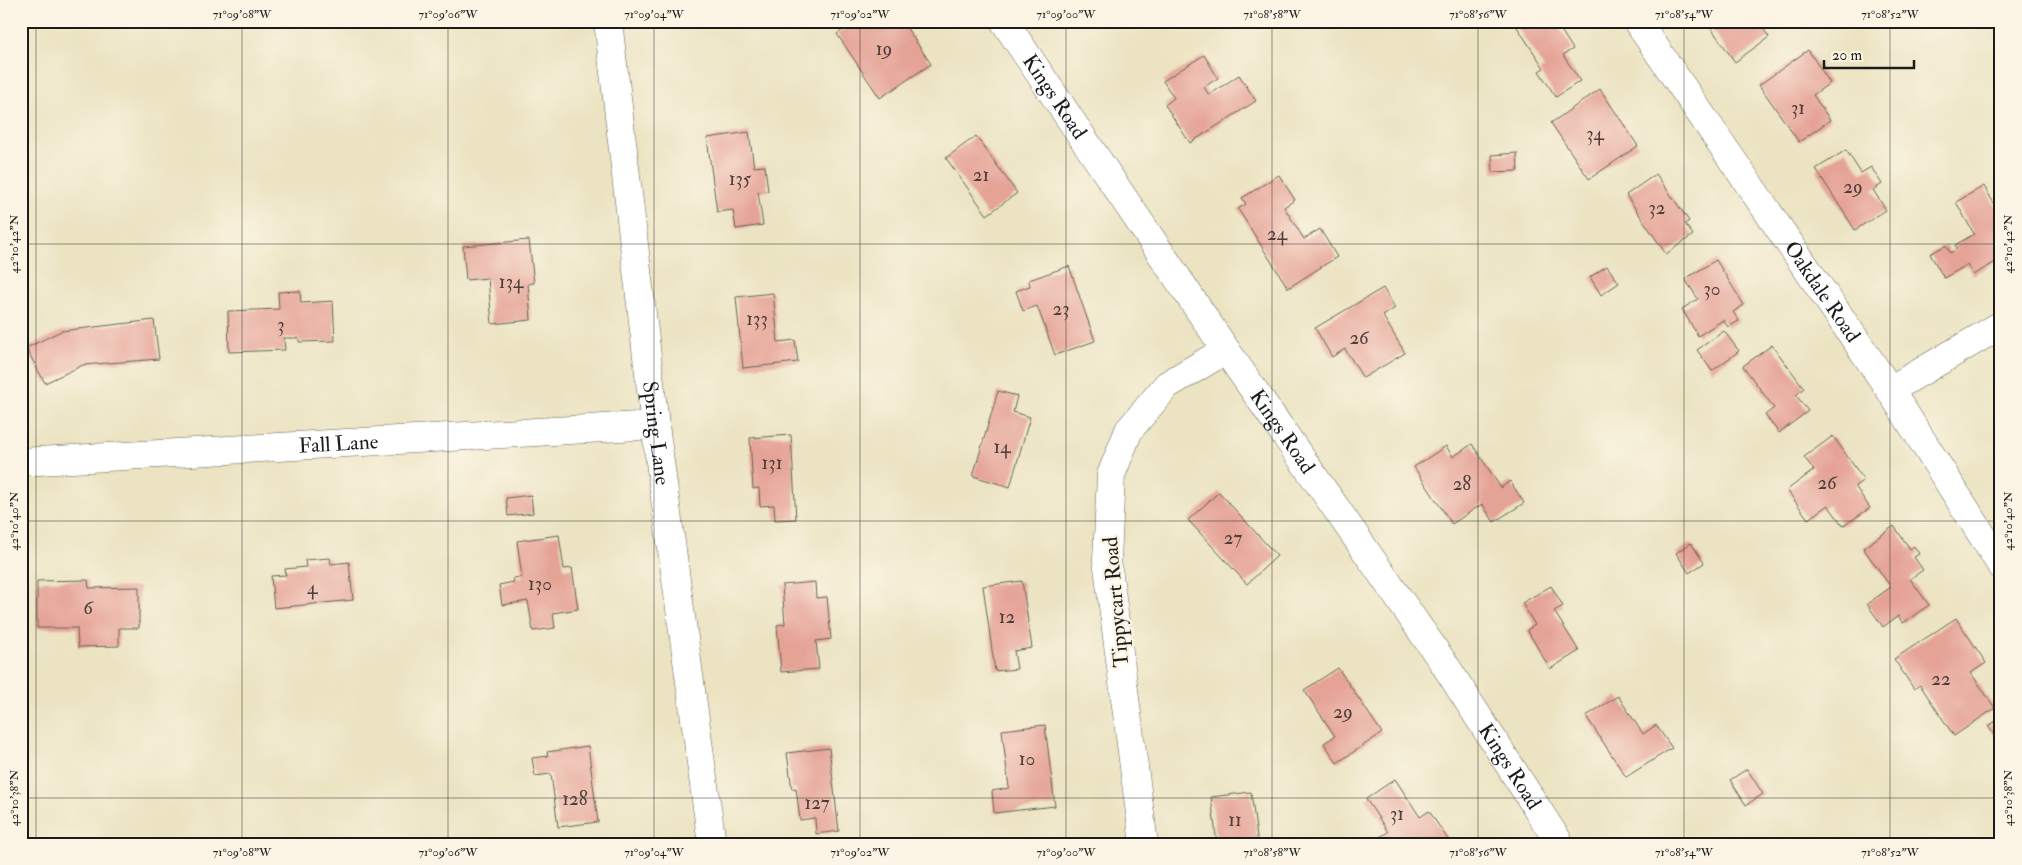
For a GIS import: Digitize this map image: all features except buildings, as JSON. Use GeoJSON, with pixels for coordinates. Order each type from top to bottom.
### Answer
{"type":"FeatureCollection","features":[{"type":"Feature","properties":{"kind":"street","name":"Spring Lane"},"geometry":{"type":"LineString","coordinates":[[608,21],[655,425],[712,844]]}},
{"type":"Feature","properties":{"kind":"street","name":"Kings Road"},"geometry":{"type":"LineString","coordinates":[[1004,21],[1226,350],[1445,664],[1560,844]]}},
{"type":"Feature","properties":{"kind":"street","name":"Oakdale Road"},"geometry":{"type":"LineString","coordinates":[[1637,21],[1890,390],[2001,565]]}},
{"type":"Feature","properties":{"kind":"street"},"geometry":{"type":"LineString","coordinates":[[1890,390],[2001,325]]}},
{"type":"Feature","properties":{"kind":"street","name":"Tippycart Road"},"geometry":{"type":"LineString","coordinates":[[1144,844],[1107,560],[1111,475],[1130,430],[1166,385],[1226,350]]}},
{"type":"Feature","properties":{"kind":"street","name":"Fall Lane"},"geometry":{"type":"LineString","coordinates":[[21,462],[655,425]]}}]}
